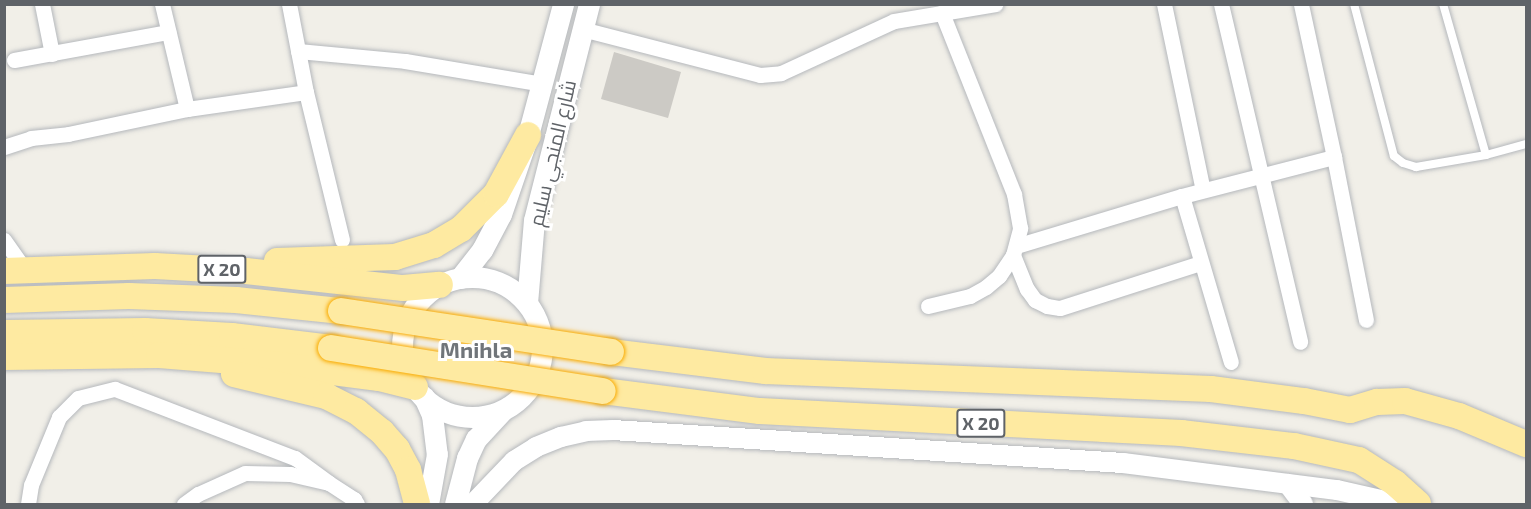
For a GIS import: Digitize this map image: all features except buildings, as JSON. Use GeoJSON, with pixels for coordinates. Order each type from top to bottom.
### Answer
{"type":"FeatureCollection","features":[{"type":"Feature","properties":{"kind":"highway"},"geometry":{"type":"LineString","coordinates":[[155,266],[395,257],[434,245],[461,229],[496,194],[528,135]]}},
{"type":"Feature","properties":{"kind":"highway","name":"X 20"},"geometry":{"type":"LineString","coordinates":[[14,270],[155,266],[246,271],[403,288],[450,281]]}},
{"type":"Feature","properties":{"kind":"highway","name":"X 20"},"geometry":{"type":"LineString","coordinates":[[4,300],[129,296],[236,300],[341,311],[611,352],[765,371],[1210,389],[1304,401],[1350,410],[1384,401],[1419,403],[1485,426],[1527,444]]}},
{"type":"Feature","properties":{"kind":"highway","name":"X 20"},"geometry":{"type":"LineString","coordinates":[[4,333],[145,331],[232,336],[332,348],[603,391],[760,411],[1181,433],[1294,446],[1359,460],[1395,483],[1418,504]]}},
{"type":"Feature","properties":{"kind":"highway"},"geometry":{"type":"LineString","coordinates":[[118,355],[212,369],[326,396],[356,411],[382,432],[397,449],[408,470],[417,504]]}},
{"type":"Feature","properties":{"kind":"highway"},"geometry":{"type":"LineString","coordinates":[[4,357],[159,355],[271,364],[379,378],[420,392]]}},
{"type":"Feature","properties":{"kind":"main road","name":"شارع المنجي سليم"},"geometry":{"type":"LineString","coordinates":[[450,281],[482,250],[501,214],[528,135],[563,4]]}},
{"type":"Feature","properties":{"kind":"main road","name":"شارع المنجي سليم"},"geometry":{"type":"LineString","coordinates":[[527,303],[534,220],[589,4]]}},
{"type":"Feature","properties":{"kind":"main road"},"geometry":{"type":"LineString","coordinates":[[428,504],[437,454],[432,415],[406,370],[402,350],[404,331],[417,304],[450,281],[479,277],[497,281],[513,290],[527,303],[534,314],[542,336],[541,361],[532,383],[517,401],[489,422],[476,439],[467,458],[454,504]]}},
{"type":"Feature","properties":{"kind":"main road"},"geometry":{"type":"LineString","coordinates":[[420,392],[442,410],[463,416],[484,416],[505,409]]}},
{"type":"Feature","properties":{"kind":"street"},"geometry":{"type":"LineString","coordinates":[[42,4],[52,54]]}},
{"type":"Feature","properties":{"kind":"street"},"geometry":{"type":"LineString","coordinates":[[162,4],[186,109]]}},
{"type":"Feature","properties":{"kind":"street"},"geometry":{"type":"LineString","coordinates":[[289,4],[306,92],[342,240]]}},
{"type":"Feature","properties":{"kind":"street"},"geometry":{"type":"LineString","coordinates":[[582,29],[760,75],[782,73],[922,10],[942,13],[996,4]]}},
{"type":"Feature","properties":{"kind":"street"},"geometry":{"type":"LineString","coordinates":[[1164,4],[1203,190]]}},
{"type":"Feature","properties":{"kind":"street"},"geometry":{"type":"LineString","coordinates":[[1221,4],[1300,342]]}},
{"type":"Feature","properties":{"kind":"street"},"geometry":{"type":"LineString","coordinates":[[1301,4],[1366,320]]}},
{"type":"Feature","properties":{"kind":"street"},"geometry":{"type":"LineString","coordinates":[[942,13],[1014,194],[1019,211],[1015,250],[1027,289],[1035,300],[1047,306],[1060,308],[1200,263]]}},
{"type":"Feature","properties":{"kind":"street"},"geometry":{"type":"LineString","coordinates":[[15,60],[168,32]]}},
{"type":"Feature","properties":{"kind":"street"},"geometry":{"type":"LineString","coordinates":[[298,51],[405,61],[542,84]]}},
{"type":"Feature","properties":{"kind":"street"},"geometry":{"type":"LineString","coordinates":[[4,147],[32,138],[68,134],[186,109],[306,92]]}},
{"type":"Feature","properties":{"kind":"street"},"geometry":{"type":"LineString","coordinates":[[927,306],[970,296],[986,287],[999,276],[1015,250],[1182,196],[1334,158]]}},
{"type":"Feature","properties":{"kind":"street"},"geometry":{"type":"LineString","coordinates":[[1182,196],[1231,362]]}},
{"type":"Feature","properties":{"kind":"street"},"geometry":{"type":"LineString","coordinates":[[4,240],[14,270]]}},
{"type":"Feature","properties":{"kind":"street"},"geometry":{"type":"LineString","coordinates":[[28,504],[31,485],[59,417],[78,398],[115,389],[295,458],[354,499],[357,504]]}},
{"type":"Feature","properties":{"kind":"street","name":"X 20"},"geometry":{"type":"LineString","coordinates":[[473,504],[514,461],[536,447],[561,437],[586,431],[613,430],[1067,459],[1337,490],[1398,504]]}},
{"type":"Feature","properties":{"kind":"street"},"geometry":{"type":"LineString","coordinates":[[184,504],[198,494],[245,473],[290,474],[328,483]]}},
{"type":"Feature","properties":{"kind":"street"},"geometry":{"type":"LineString","coordinates":[[1287,484],[1303,504]]}},
{"type":"Feature","properties":{"kind":"lane"},"geometry":{"type":"LineString","coordinates":[[1354,4],[1394,156],[1403,163],[1416,167],[1486,155],[1527,144]]}},
{"type":"Feature","properties":{"kind":"lane"},"geometry":{"type":"LineString","coordinates":[[1443,4],[1486,155]]}},
{"type":"Feature","properties":{"kind":"district","name":"Mnihla"},"geometry":{"type":"Point","coordinates":[476,350]}}]}
